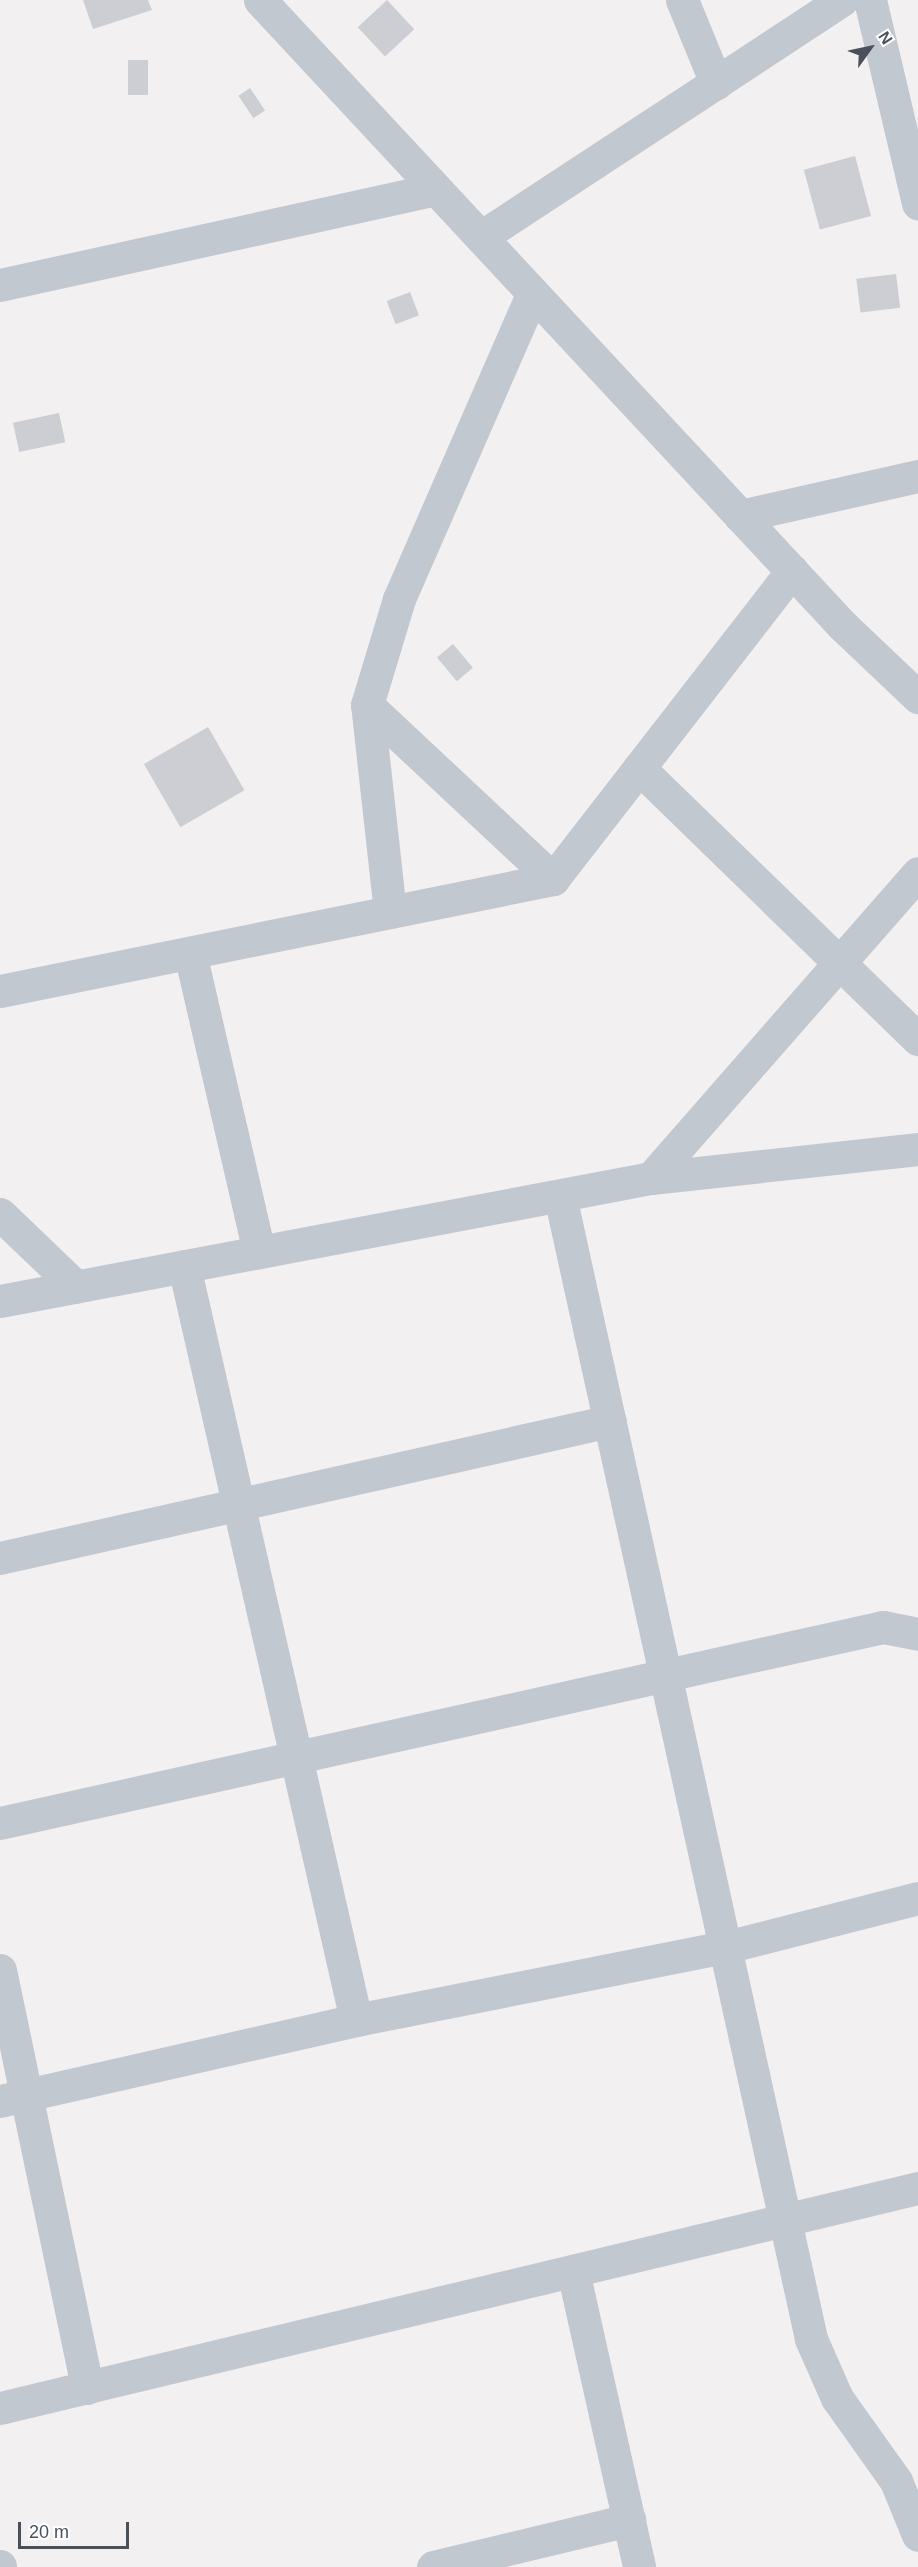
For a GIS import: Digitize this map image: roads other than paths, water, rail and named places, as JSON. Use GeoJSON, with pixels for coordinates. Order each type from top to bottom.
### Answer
{"type":"FeatureCollection","features":[{"type":"Feature","properties":{"kind":"street"},"geometry":{"type":"LineString","coordinates":[[260,0],[740,516],[918,697]]}},
{"type":"Feature","properties":{"kind":"street"},"geometry":{"type":"LineString","coordinates":[[682,0],[716,83]]}},
{"type":"Feature","properties":{"kind":"street"},"geometry":{"type":"LineString","coordinates":[[481,237],[842,0]]}},
{"type":"Feature","properties":{"kind":"street"},"geometry":{"type":"LineString","coordinates":[[870,0],[918,203]]}},
{"type":"Feature","properties":{"kind":"street"},"geometry":{"type":"LineString","coordinates":[[0,285],[436,189]]}},
{"type":"Feature","properties":{"kind":"street"},"geometry":{"type":"LineString","coordinates":[[390,912],[367,705],[399,599],[533,293]]}},
{"type":"Feature","properties":{"kind":"street"},"geometry":{"type":"LineString","coordinates":[[740,516],[918,476]]}},
{"type":"Feature","properties":{"kind":"street"},"geometry":{"type":"LineString","coordinates":[[0,991],[552,879],[792,571]]}},
{"type":"Feature","properties":{"kind":"street"},"geometry":{"type":"LineString","coordinates":[[367,705],[552,879]]}},
{"type":"Feature","properties":{"kind":"street"},"geometry":{"type":"LineString","coordinates":[[639,768],[918,1038]]}},
{"type":"Feature","properties":{"kind":"street"},"geometry":{"type":"LineString","coordinates":[[651,1178],[918,873]]}},
{"type":"Feature","properties":{"kind":"street"},"geometry":{"type":"LineString","coordinates":[[190,953],[259,1252]]}},
{"type":"Feature","properties":{"kind":"street"},"geometry":{"type":"LineString","coordinates":[[0,1301],[651,1178],[918,1149]]}},
{"type":"Feature","properties":{"kind":"street"},"geometry":{"type":"LineString","coordinates":[[560,1196],[787,2220],[811,2339],[837,2398],[896,2481],[918,2535]]}},
{"type":"Feature","properties":{"kind":"street"},"geometry":{"type":"LineString","coordinates":[[0,1214],[76,1287]]}},
{"type":"Feature","properties":{"kind":"street"},"geometry":{"type":"LineString","coordinates":[[184,1266],[356,2020]]}},
{"type":"Feature","properties":{"kind":"street"},"geometry":{"type":"LineString","coordinates":[[0,1558],[610,1421]]}},
{"type":"Feature","properties":{"kind":"street"},"geometry":{"type":"LineString","coordinates":[[0,1823],[883,1627],[918,1634]]}},
{"type":"Feature","properties":{"kind":"street"},"geometry":{"type":"LineString","coordinates":[[13,2097],[356,2020],[726,1947],[918,1898]]}},
{"type":"Feature","properties":{"kind":"street"},"geometry":{"type":"LineString","coordinates":[[0,1970],[13,2097],[87,2388]]}},
{"type":"Feature","properties":{"kind":"street"},"geometry":{"type":"LineString","coordinates":[[0,2408],[918,2188]]}},
{"type":"Feature","properties":{"kind":"street"},"geometry":{"type":"LineString","coordinates":[[573,2271],[639,2567]]}},
{"type":"Feature","properties":{"kind":"street"},"geometry":{"type":"LineString","coordinates":[[433,2567],[629,2520]]}}]}
